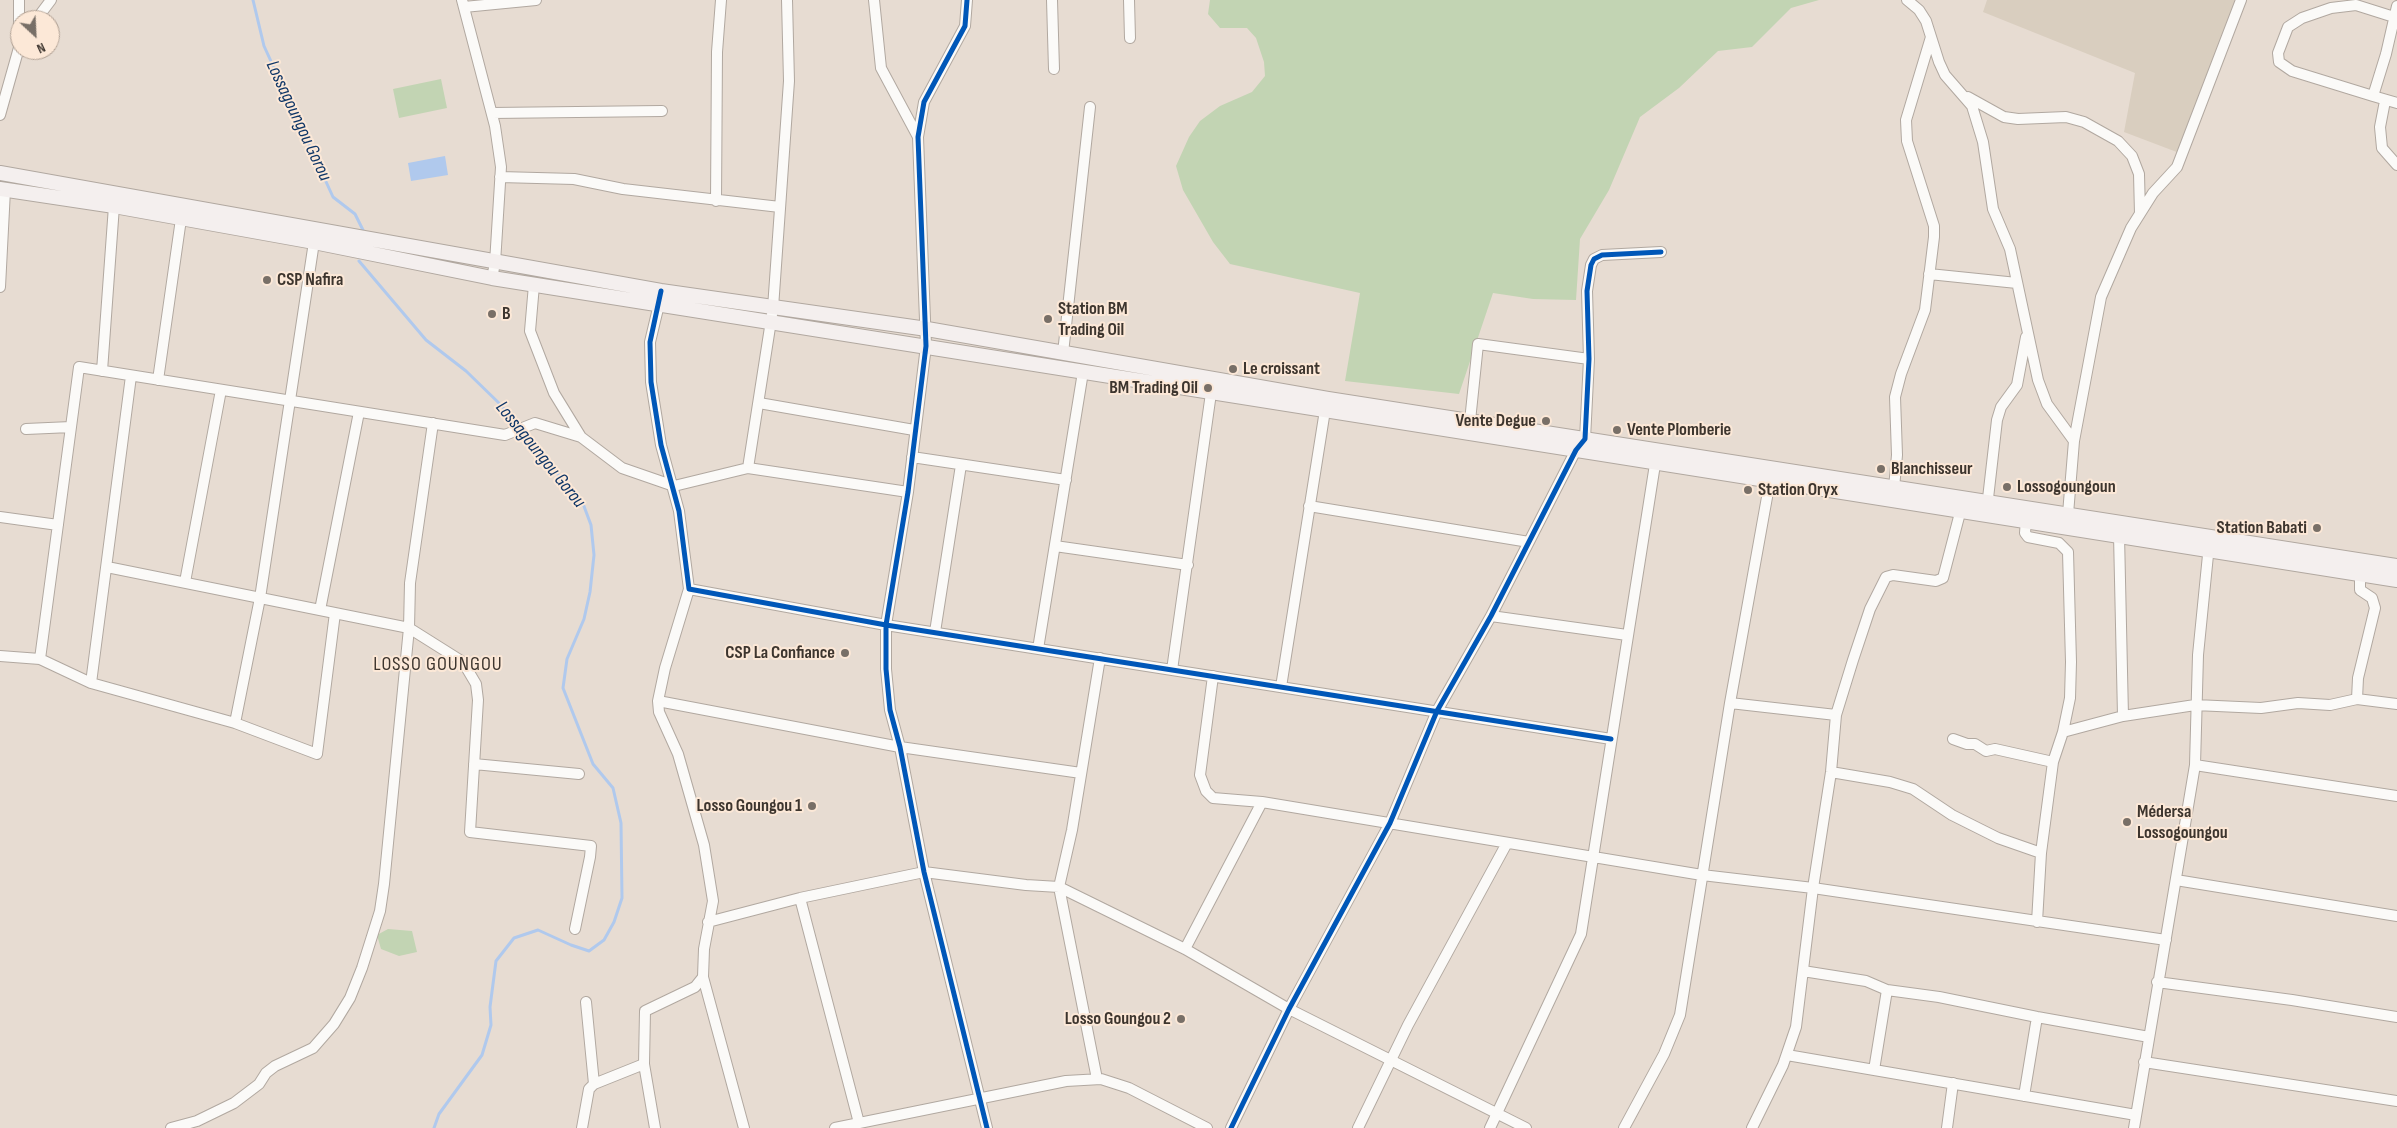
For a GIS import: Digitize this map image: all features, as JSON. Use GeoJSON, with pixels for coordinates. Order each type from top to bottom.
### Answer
{"type":"FeatureCollection","features":[{"type":"Feature","properties":{"kind":"main road"},"geometry":{"type":"LineString","coordinates":[[0,173],[495,263],[660,298]]}},
{"type":"Feature","properties":{"kind":"main road"},"geometry":{"type":"LineString","coordinates":[[3,190],[114,206],[314,242],[534,285],[660,298],[772,315],[926,346],[1083,372],[1212,385]]}},
{"type":"Feature","properties":{"kind":"main road"},"geometry":{"type":"LineString","coordinates":[[772,315],[927,329],[1064,353],[1212,385],[1771,474],[1961,509],[1987,508],[2068,514],[2122,530]]}},
{"type":"Feature","properties":{"kind":"main road"},"geometry":{"type":"LineString","coordinates":[[1325,404],[1470,421],[1580,445]]}},
{"type":"Feature","properties":{"kind":"main road"},"geometry":{"type":"LineString","coordinates":[[1771,474],[1894,488],[1987,508],[2026,520],[2122,530],[2397,566]]}},
{"type":"Feature","properties":{"kind":"main road"},"geometry":{"type":"LineString","coordinates":[[2210,543],[2397,580]]}},
{"type":"Feature","properties":{"kind":"street"},"geometry":{"type":"LineString","coordinates":[[492,278],[495,263],[501,167],[492,113],[463,3],[536,0]]}},
{"type":"Feature","properties":{"kind":"street"},"geometry":{"type":"LineString","coordinates":[[716,201],[717,52],[721,0]]}},
{"type":"Feature","properties":{"kind":"street"},"geometry":{"type":"LineString","coordinates":[[748,468],[772,315],[789,81],[787,0]]}},
{"type":"Feature","properties":{"kind":"street"},"geometry":{"type":"LineString","coordinates":[[874,0],[881,68],[918,137]]}},
{"type":"Feature","properties":{"kind":"street"},"geometry":{"type":"LineString","coordinates":[[967,0],[965,26],[924,102],[918,137],[927,329],[926,346],[914,430],[908,492],[886,625],[886,670],[890,710],[900,747],[924,872],[987,1128]]}},
{"type":"Feature","properties":{"kind":"street"},"geometry":{"type":"LineString","coordinates":[[1052,0],[1054,69]]}},
{"type":"Feature","properties":{"kind":"street"},"geometry":{"type":"LineString","coordinates":[[1129,0],[1130,38]]}},
{"type":"Feature","properties":{"kind":"street"},"geometry":{"type":"LineString","coordinates":[[1907,0],[1919,10],[1926,21],[1945,75],[1972,106],[1983,142],[1993,209],[2010,249],[2038,380],[2048,404],[2074,442]]}},
{"type":"Feature","properties":{"kind":"street"},"geometry":{"type":"LineString","coordinates":[[2068,514],[2074,442],[2101,297],[2131,228],[2153,193],[2166,180],[2180,160],[2241,0]]}},
{"type":"Feature","properties":{"kind":"street"},"geometry":{"type":"LineString","coordinates":[[2373,96],[2386,54],[2396,11],[2356,5],[2331,8],[2302,18],[2288,28],[2278,53],[2279,62],[2292,70],[2385,101],[2397,103]]}},
{"type":"Feature","properties":{"kind":"street"},"geometry":{"type":"LineString","coordinates":[[1894,488],[1897,455],[1895,397],[1901,374],[1925,310],[1934,226],[1906,141],[1906,120],[1931,37]]}},
{"type":"Feature","properties":{"kind":"street"},"geometry":{"type":"LineString","coordinates":[[0,115],[16,60]]}},
{"type":"Feature","properties":{"kind":"street"},"geometry":{"type":"LineString","coordinates":[[1963,94],[2004,117],[2018,119],[2066,118],[2084,122],[2118,141],[2132,156],[2139,174],[2140,214]]}},
{"type":"Feature","properties":{"kind":"street"},"geometry":{"type":"LineString","coordinates":[[2385,101],[2380,127],[2382,148],[2397,165]]}},
{"type":"Feature","properties":{"kind":"street"},"geometry":{"type":"LineString","coordinates":[[1064,353],[1090,107]]}},
{"type":"Feature","properties":{"kind":"street"},"geometry":{"type":"LineString","coordinates":[[492,113],[662,111]]}},
{"type":"Feature","properties":{"kind":"street"},"geometry":{"type":"LineString","coordinates":[[500,177],[574,180],[622,189],[716,201],[780,206]]}},
{"type":"Feature","properties":{"kind":"street"},"geometry":{"type":"LineString","coordinates":[[0,287],[3,190]]}},
{"type":"Feature","properties":{"kind":"street"},"geometry":{"type":"LineString","coordinates":[[102,371],[114,206]]}},
{"type":"Feature","properties":{"kind":"street"},"geometry":{"type":"LineString","coordinates":[[158,380],[181,219]]}},
{"type":"Feature","properties":{"kind":"street"},"geometry":{"type":"LineString","coordinates":[[235,723],[260,598],[314,242]]}},
{"type":"Feature","properties":{"kind":"street"},"geometry":{"type":"LineString","coordinates":[[1231,1128],[1289,1009],[1390,823],[1437,711],[1491,616],[1580,445],[1588,359],[1588,272],[1594,259],[1602,255],[1661,252]]}},
{"type":"Feature","properties":{"kind":"street"},"geometry":{"type":"LineString","coordinates":[[1928,274],[2017,283]]}},
{"type":"Feature","properties":{"kind":"street"},"geometry":{"type":"LineString","coordinates":[[534,285],[530,331],[554,393],[581,437]]}},
{"type":"Feature","properties":{"kind":"street"},"geometry":{"type":"LineString","coordinates":[[660,298],[650,342],[651,382],[661,445],[674,486],[689,590],[658,701],[659,712],[678,754],[704,845],[712,901],[708,922],[703,977],[744,1128]]}},
{"type":"Feature","properties":{"kind":"street"},"geometry":{"type":"LineString","coordinates":[[1987,508],[1997,420],[2001,407],[2017,386],[2027,331]]}},
{"type":"Feature","properties":{"kind":"street"},"geometry":{"type":"LineString","coordinates":[[1470,421],[1478,344],[1588,359]]}},
{"type":"Feature","properties":{"kind":"street"},"geometry":{"type":"LineString","coordinates":[[40,659],[79,367],[505,435],[535,423],[581,437],[622,468],[674,486],[748,468],[908,492]]}},
{"type":"Feature","properties":{"kind":"street"},"geometry":{"type":"LineString","coordinates":[[1038,649],[1083,372]]}},
{"type":"Feature","properties":{"kind":"street"},"geometry":{"type":"LineString","coordinates":[[91,683],[131,376]]}},
{"type":"Feature","properties":{"kind":"street"},"geometry":{"type":"LineString","coordinates":[[1172,670],[1212,385]]}},
{"type":"Feature","properties":{"kind":"street"},"geometry":{"type":"LineString","coordinates":[[185,582],[221,390]]}},
{"type":"Feature","properties":{"kind":"street"},"geometry":{"type":"LineString","coordinates":[[758,403],[914,430]]}},
{"type":"Feature","properties":{"kind":"street"},"geometry":{"type":"LineString","coordinates":[[1281,687],[1325,404]]}},
{"type":"Feature","properties":{"kind":"street"},"geometry":{"type":"LineString","coordinates":[[320,610],[359,412]]}},
{"type":"Feature","properties":{"kind":"street"},"geometry":{"type":"LineString","coordinates":[[171,1128],[197,1121],[234,1104],[259,1084],[266,1073],[275,1066],[313,1048],[334,1024],[350,998],[380,911],[384,869],[390,842],[409,628],[410,583],[433,423]]}},
{"type":"Feature","properties":{"kind":"street"},"geometry":{"type":"LineString","coordinates":[[26,429],[71,427]]}},
{"type":"Feature","properties":{"kind":"street"},"geometry":{"type":"LineString","coordinates":[[1490,1128],[1581,934],[1627,635],[1657,456]]}},
{"type":"Feature","properties":{"kind":"street"},"geometry":{"type":"LineString","coordinates":[[912,457],[1066,480]]}},
{"type":"Feature","properties":{"kind":"street"},"geometry":{"type":"LineString","coordinates":[[935,632],[961,465]]}},
{"type":"Feature","properties":{"kind":"street"},"geometry":{"type":"LineString","coordinates":[[1624,1128],[1674,1031],[1680,1015],[1730,703],[1771,474]]}},
{"type":"Feature","properties":{"kind":"street"},"geometry":{"type":"LineString","coordinates":[[1308,506],[1529,542]]}},
{"type":"Feature","properties":{"kind":"street"},"geometry":{"type":"LineString","coordinates":[[1752,1128],[1787,1055],[1796,1027],[1836,715],[1867,617],[1883,580],[1893,575],[1942,580],[1961,509]]}},
{"type":"Feature","properties":{"kind":"street"},"geometry":{"type":"LineString","coordinates":[[0,517],[58,525]]}},
{"type":"Feature","properties":{"kind":"street"},"geometry":{"type":"LineString","coordinates":[[2026,520],[2025,533],[2028,537],[2059,544],[2068,552],[2070,698],[2063,732],[2053,762],[2040,853],[2037,922]]}},
{"type":"Feature","properties":{"kind":"street"},"geometry":{"type":"LineString","coordinates":[[2122,530],[2123,716]]}},
{"type":"Feature","properties":{"kind":"street"},"geometry":{"type":"LineString","coordinates":[[2134,1128],[2157,982],[2166,940],[2195,765],[2195,705],[2210,543]]}},
{"type":"Feature","properties":{"kind":"street"},"geometry":{"type":"LineString","coordinates":[[1055,546],[1188,565]]}},
{"type":"Feature","properties":{"kind":"street"},"geometry":{"type":"LineString","coordinates":[[107,567],[409,628],[463,662],[470,670],[476,684],[478,700],[470,832],[591,846],[575,928]]}},
{"type":"Feature","properties":{"kind":"street"},"geometry":{"type":"LineString","coordinates":[[2357,699],[2358,678],[2374,613],[2372,598],[2360,590],[2360,574]]}},
{"type":"Feature","properties":{"kind":"street"},"geometry":{"type":"LineString","coordinates":[[689,590],[886,625],[1611,739]]}},
{"type":"Feature","properties":{"kind":"street"},"geometry":{"type":"LineString","coordinates":[[0,656],[40,659],[91,683],[235,723],[317,754],[335,613]]}},
{"type":"Feature","properties":{"kind":"street"},"geometry":{"type":"LineString","coordinates":[[1491,616],[1627,635]]}},
{"type":"Feature","properties":{"kind":"street"},"geometry":{"type":"LineString","coordinates":[[1097,1079],[1059,887],[1100,658]]}},
{"type":"Feature","properties":{"kind":"street"},"geometry":{"type":"LineString","coordinates":[[1213,676],[1200,771],[1202,783],[1213,798],[1262,802],[1702,875],[1813,888],[2166,940]]}},
{"type":"Feature","properties":{"kind":"street"},"geometry":{"type":"LineString","coordinates":[[2063,732],[2123,716],[2195,705],[2261,708],[2298,703],[2330,705],[2357,699],[2397,704]]}},
{"type":"Feature","properties":{"kind":"street"},"geometry":{"type":"LineString","coordinates":[[658,701],[900,747],[1081,772]]}},
{"type":"Feature","properties":{"kind":"street"},"geometry":{"type":"LineString","coordinates":[[1730,703],[1836,715]]}},
{"type":"Feature","properties":{"kind":"street"},"geometry":{"type":"LineString","coordinates":[[1953,739],[1979,745],[1986,751],[1995,749],[2053,762]]}},
{"type":"Feature","properties":{"kind":"street"},"geometry":{"type":"LineString","coordinates":[[474,764],[579,774]]}},
{"type":"Feature","properties":{"kind":"street"},"geometry":{"type":"LineString","coordinates":[[2195,765],[2397,796]]}},
{"type":"Feature","properties":{"kind":"street"},"geometry":{"type":"LineString","coordinates":[[1830,772],[1890,782],[1913,789],[1952,816],[1998,838],[2040,853]]}},
{"type":"Feature","properties":{"kind":"street"},"geometry":{"type":"LineString","coordinates":[[1185,948],[1262,802]]}},
{"type":"Feature","properties":{"kind":"street"},"geometry":{"type":"LineString","coordinates":[[1358,1128],[1420,1002],[1506,843]]}},
{"type":"Feature","properties":{"kind":"street"},"geometry":{"type":"LineString","coordinates":[[708,922],[800,898],[924,872],[1026,885],[1059,887],[1185,948],[1289,1009],[1392,1059],[1526,1128]]}},
{"type":"Feature","properties":{"kind":"street"},"geometry":{"type":"LineString","coordinates":[[2176,880],[2397,916]]}},
{"type":"Feature","properties":{"kind":"street"},"geometry":{"type":"LineString","coordinates":[[800,898],[859,1123]]}},
{"type":"Feature","properties":{"kind":"street"},"geometry":{"type":"LineString","coordinates":[[1803,971],[1866,981],[1887,990],[1938,997],[2037,1018],[2148,1037]]}},
{"type":"Feature","properties":{"kind":"street"},"geometry":{"type":"LineString","coordinates":[[655,1128],[644,1064],[645,1011],[695,988],[703,977]]}},
{"type":"Feature","properties":{"kind":"street"},"geometry":{"type":"LineString","coordinates":[[2157,982],[2292,1000],[2397,1017]]}},
{"type":"Feature","properties":{"kind":"street"},"geometry":{"type":"LineString","coordinates":[[1874,1070],[1887,990]]}},
{"type":"Feature","properties":{"kind":"street"},"geometry":{"type":"LineString","coordinates":[[586,1002],[594,1084]]}},
{"type":"Feature","properties":{"kind":"street"},"geometry":{"type":"LineString","coordinates":[[2024,1096],[2037,1018]]}},
{"type":"Feature","properties":{"kind":"street"},"geometry":{"type":"LineString","coordinates":[[1787,1055],[2136,1115]]}},
{"type":"Feature","properties":{"kind":"street"},"geometry":{"type":"LineString","coordinates":[[2144,1062],[2397,1101]]}},
{"type":"Feature","properties":{"kind":"street"},"geometry":{"type":"LineString","coordinates":[[582,1128],[589,1089],[594,1084],[644,1064]]}},
{"type":"Feature","properties":{"kind":"street"},"geometry":{"type":"LineString","coordinates":[[835,1128],[1066,1080],[1097,1079],[1112,1081],[1129,1088],[1207,1128]]}},
{"type":"Feature","properties":{"kind":"street"},"geometry":{"type":"LineString","coordinates":[[1947,1128],[1953,1084]]}},
{"type":"Feature","properties":{"kind":"shaded area"},"geometry":{"type":"Polygon","coordinates":[[[1987,0],[2237,0],[2182,154],[2124,132],[2135,73],[1983,12],[1987,0]]]}},
{"type":"Feature","properties":{"kind":"green space"},"geometry":{"type":"Polygon","coordinates":[[[1210,0],[1819,0],[1791,8],[1752,47],[1718,51],[1679,88],[1640,117],[1609,190],[1580,239],[1576,300],[1533,299],[1493,293],[1459,394],[1345,381],[1360,293],[1230,264],[1213,242],[1183,190],[1176,166],[1189,137],[1200,121],[1220,106],[1252,92],[1265,76],[1264,62],[1256,38],[1247,28],[1220,28],[1208,14],[1210,0]]]}},
{"type":"Feature","properties":{"kind":"green space"},"geometry":{"type":"Polygon","coordinates":[[[441,79],[447,108],[399,118],[393,89],[441,79]]]}},
{"type":"Feature","properties":{"kind":"green space"},"geometry":{"type":"Polygon","coordinates":[[[388,929],[412,931],[417,952],[399,956],[381,949],[377,935],[388,929]]]}},
{"type":"Feature","properties":{"kind":"water"},"geometry":{"type":"Polygon","coordinates":[[[445,156],[448,175],[411,181],[408,163],[445,156]]]}},
{"type":"Feature","properties":{"kind":"waterway","name":"Lossagoungou Gorou"},"geometry":{"type":"LineString","coordinates":[[253,0],[264,46],[333,197],[355,214],[363,230]]}},
{"type":"Feature","properties":{"kind":"waterway","name":"Lossagoungou Gorou"},"geometry":{"type":"LineString","coordinates":[[359,261],[426,340],[466,371],[502,406],[516,427]]}},
{"type":"Feature","properties":{"kind":"waterway","name":"Lossagoungou Gorou"},"geometry":{"type":"LineString","coordinates":[[434,1128],[439,1114],[482,1055],[491,1025],[490,1007],[496,961],[514,938],[538,930],[589,951],[604,940],[614,922],[622,898],[621,823],[613,788],[593,764],[563,688],[567,659],[584,619],[590,592],[594,555],[591,525],[582,501],[520,432]]}},
{"type":"Feature","properties":{"kind":"cycle path"},"geometry":{"type":"LineString","coordinates":[[967,0],[965,26],[924,102],[918,137],[926,346],[908,492],[886,625],[886,669],[890,710],[900,747],[924,872],[987,1128]]}},
{"type":"Feature","properties":{"kind":"cycle path"},"geometry":{"type":"LineString","coordinates":[[1231,1128],[1289,1009],[1390,823],[1437,711],[1491,616],[1576,450],[1585,439],[1589,359],[1587,291],[1591,265],[1594,259],[1602,255],[1661,252]]}},
{"type":"Feature","properties":{"kind":"cycle path"},"geometry":{"type":"LineString","coordinates":[[661,291],[650,342],[651,382],[661,445],[679,511],[689,589],[886,625],[1611,739]]}},
{"type":"Feature","properties":{"kind":"place","name":"CSP Nafira"},"geometry":{"type":"Point","coordinates":[267,280]}},
{"type":"Feature","properties":{"kind":"place","name":"B"},"geometry":{"type":"Point","coordinates":[492,314]}},
{"type":"Feature","properties":{"kind":"place","name":"Station BM Trading Oil"},"geometry":{"type":"Point","coordinates":[1048,319]}},
{"type":"Feature","properties":{"kind":"place","name":"Le croissant"},"geometry":{"type":"Point","coordinates":[1233,369]}},
{"type":"Feature","properties":{"kind":"place","name":"BM Trading Oil"},"geometry":{"type":"Point","coordinates":[1208,388]}},
{"type":"Feature","properties":{"kind":"place","name":"Vente Degue"},"geometry":{"type":"Point","coordinates":[1546,421]}},
{"type":"Feature","properties":{"kind":"place","name":"Vente Plomberie"},"geometry":{"type":"Point","coordinates":[1617,430]}},
{"type":"Feature","properties":{"kind":"place","name":"Blanchisseur"},"geometry":{"type":"Point","coordinates":[1881,469]}},
{"type":"Feature","properties":{"kind":"place","name":"Lossogoungoun"},"geometry":{"type":"Point","coordinates":[2007,487]}},
{"type":"Feature","properties":{"kind":"place","name":"Station Oryx"},"geometry":{"type":"Point","coordinates":[1748,490]}},
{"type":"Feature","properties":{"kind":"place","name":"Station Babati"},"geometry":{"type":"Point","coordinates":[2317,528]}},
{"type":"Feature","properties":{"kind":"place","name":"CSP La Confiance"},"geometry":{"type":"Point","coordinates":[845,653]}},
{"type":"Feature","properties":{"kind":"place","name":"Losso Goungou 1"},"geometry":{"type":"Point","coordinates":[812,806]}},
{"type":"Feature","properties":{"kind":"place","name":"Médersa Lossogoungou"},"geometry":{"type":"Point","coordinates":[2127,822]}},
{"type":"Feature","properties":{"kind":"place","name":"Losso Goungou 2"},"geometry":{"type":"Point","coordinates":[1181,1019]}},
{"type":"Feature","properties":{"kind":"district","name":"LOSSO GOUNGOU"},"geometry":{"type":"Point","coordinates":[438,665]}}]}
